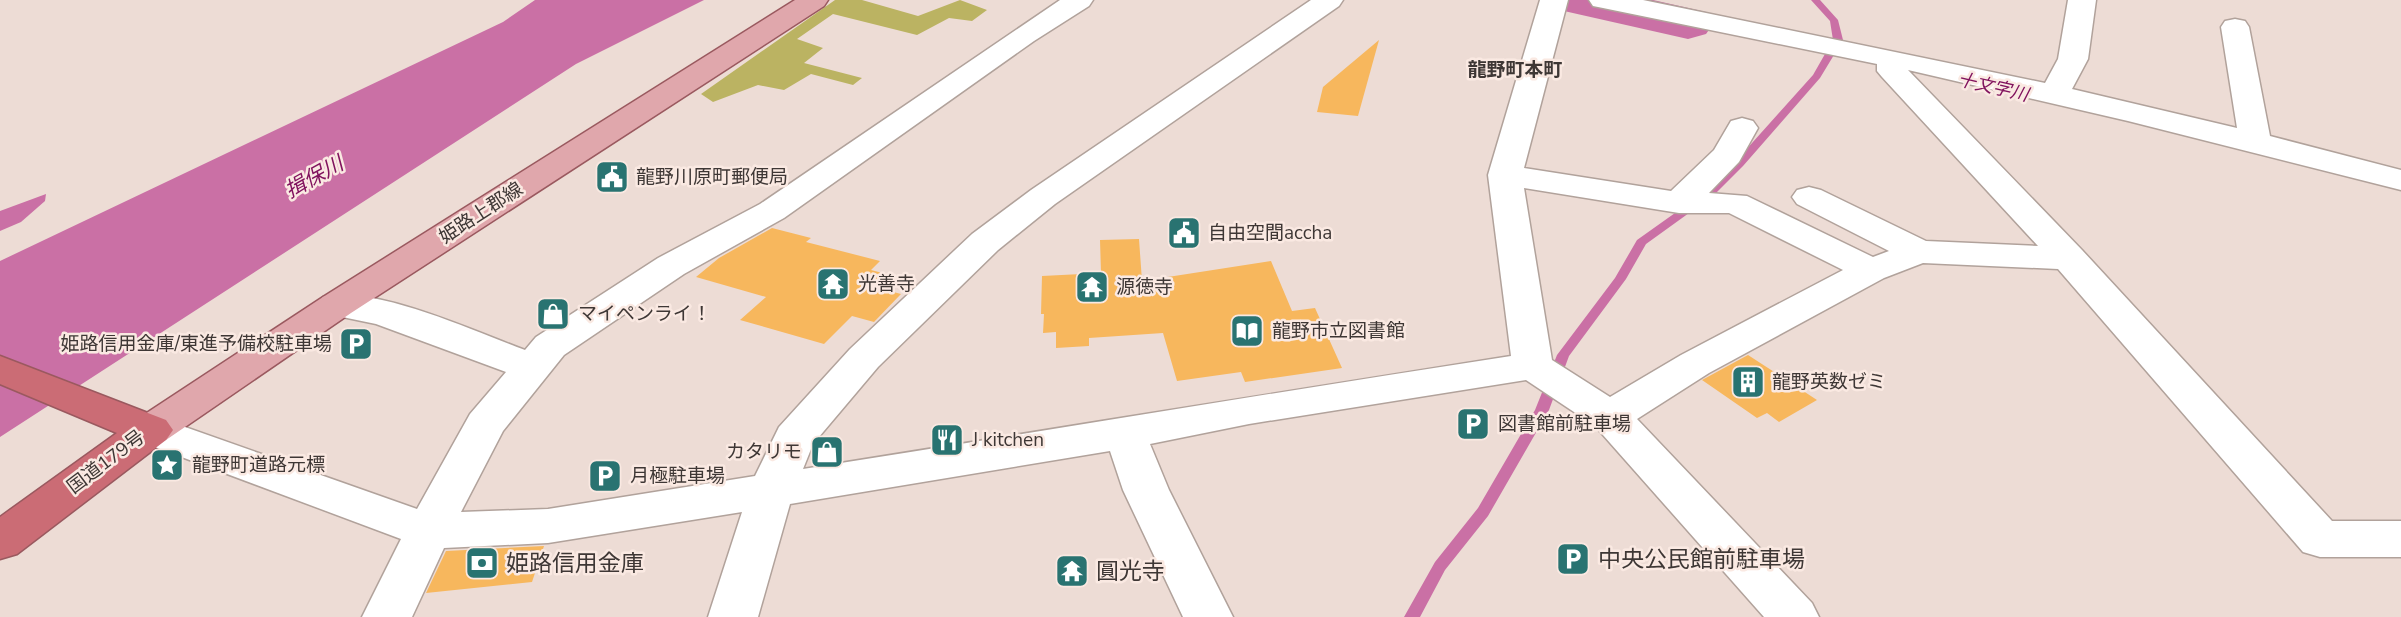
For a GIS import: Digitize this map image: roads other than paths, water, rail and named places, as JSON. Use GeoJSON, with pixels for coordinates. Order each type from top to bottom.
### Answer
{"type":"FeatureCollection","features":[{"type":"Feature","properties":{"kind":"highway","name":"国道179号"},"geometry":{"type":"LineString","coordinates":[[0,369],[151,430]]}},
{"type":"Feature","properties":{"kind":"highway","name":"国道179号"},"geometry":{"type":"LineString","coordinates":[[0,541],[151,430]]}},
{"type":"Feature","properties":{"kind":"main road","name":"姫路上郡線"},"geometry":{"type":"LineString","coordinates":[[151,430],[337,305],[814,0]]}},
{"type":"Feature","properties":{"kind":"street"},"geometry":{"type":"LineString","coordinates":[[387,617],[428,531],[485,424],[550,346],[671,266],[772,211],[1024,35],[1079,0]]}},
{"type":"Feature","properties":{"kind":"street"},"geometry":{"type":"LineString","coordinates":[[733,617],[771,492],[794,438],[864,358],[985,242],[1043,197],[1329,0]]}},
{"type":"Feature","properties":{"kind":"street"},"geometry":{"type":"LineString","coordinates":[[1533,366],[1504,175],[1554,0]]}},
{"type":"Feature","properties":{"kind":"street"},"geometry":{"type":"LineString","coordinates":[[1603,0],[1892,58],[2255,141],[2401,180]]}},
{"type":"Feature","properties":{"kind":"street"},"geometry":{"type":"LineString","coordinates":[[2053,95],[2073,59],[2082,0]]}},
{"type":"Feature","properties":{"kind":"street"},"geometry":{"type":"LineString","coordinates":[[2235,27],[2255,141]]}},
{"type":"Feature","properties":{"kind":"street"},"geometry":{"type":"LineString","coordinates":[[1892,58],[1892,71],[2069,258],[2320,539],[2401,539]]}},
{"type":"Feature","properties":{"kind":"street"},"geometry":{"type":"LineString","coordinates":[[1679,203],[1727,155],[1742,128]]}},
{"type":"Feature","properties":{"kind":"street"},"geometry":{"type":"LineString","coordinates":[[1504,175],[1679,203],[1735,203],[1871,270]]}},
{"type":"Feature","properties":{"kind":"street"},"geometry":{"type":"LineString","coordinates":[[1809,197],[1919,252]]}},
{"type":"Feature","properties":{"kind":"street"},"geometry":{"type":"LineString","coordinates":[[1610,416],[1695,364],[1871,270],[1919,252],[2069,258]]}},
{"type":"Feature","properties":{"kind":"street"},"geometry":{"type":"LineString","coordinates":[[337,305],[384,313],[533,367]]}},
{"type":"Feature","properties":{"kind":"street"},"geometry":{"type":"LineString","coordinates":[[151,430],[428,531],[548,526],[771,492],[1125,434],[1249,410],[1533,366],[1610,416],[1794,617]]}},
{"type":"Feature","properties":{"kind":"street"},"geometry":{"type":"LineString","coordinates":[[1125,434],[1146,490],[1208,617]]}},
{"type":"Feature","properties":{"kind":"water","name":"揖保川"},"geometry":{"type":"Polygon","coordinates":[[[535,0],[704,0],[576,64],[0,437],[0,261],[503,22],[535,0]]]}},
{"type":"Feature","properties":{"kind":"water"},"geometry":{"type":"Polygon","coordinates":[[[46,194],[45,201],[21,222],[0,231],[0,211],[46,194]]]}},
{"type":"Feature","properties":{"kind":"waterway","name":"十文字川"},"geometry":{"type":"LineString","coordinates":[[1582,0],[1688,23]]}},
{"type":"Feature","properties":{"kind":"waterway"},"geometry":{"type":"LineString","coordinates":[[1412,617],[1440,566],[1483,512],[1542,410],[1563,355],[1620,279],[1641,242],[1710,193],[1817,76],[1838,40],[1834,20],[1815,0]]}},
{"type":"Feature","properties":{"kind":"place","name":"龍野川原町郵便局"},"geometry":{"type":"Point","coordinates":[612,177]}},
{"type":"Feature","properties":{"kind":"place","name":"自由空間accha"},"geometry":{"type":"Point","coordinates":[1184,233]}},
{"type":"Feature","properties":{"kind":"place","name":"光善寺"},"geometry":{"type":"Point","coordinates":[833,284]}},
{"type":"Feature","properties":{"kind":"place","name":"源徳寺"},"geometry":{"type":"Point","coordinates":[1092,287]}},
{"type":"Feature","properties":{"kind":"place","name":"マイペンライ！"},"geometry":{"type":"Point","coordinates":[553,314]}},
{"type":"Feature","properties":{"kind":"place","name":"龍野市立図書館"},"geometry":{"type":"Point","coordinates":[1247,331]}},
{"type":"Feature","properties":{"kind":"place","name":"姫路信用金庫/東進予備校駐車場"},"geometry":{"type":"Point","coordinates":[356,344]}},
{"type":"Feature","properties":{"kind":"place","name":"龍野英数ゼミ"},"geometry":{"type":"Point","coordinates":[1748,382]}},
{"type":"Feature","properties":{"kind":"place","name":"図書館前駐車場"},"geometry":{"type":"Point","coordinates":[1473,424]}},
{"type":"Feature","properties":{"kind":"place","name":"J kitchen"},"geometry":{"type":"Point","coordinates":[947,440]}},
{"type":"Feature","properties":{"kind":"place","name":"カタリモ"},"geometry":{"type":"Point","coordinates":[827,452]}},
{"type":"Feature","properties":{"kind":"place","name":"龍野町道路元標"},"geometry":{"type":"Point","coordinates":[167,465]}},
{"type":"Feature","properties":{"kind":"place","name":"月極駐車場"},"geometry":{"type":"Point","coordinates":[605,476]}},
{"type":"Feature","properties":{"kind":"place","name":"中央公民館前駐車場"},"geometry":{"type":"Point","coordinates":[1573,559]}},
{"type":"Feature","properties":{"kind":"place","name":"姫路信用金庫"},"geometry":{"type":"Point","coordinates":[482,563]}},
{"type":"Feature","properties":{"kind":"place","name":"圓光寺"},"geometry":{"type":"Point","coordinates":[1072,571]}},
{"type":"Feature","properties":{"kind":"district","name":"龍野町本町"},"geometry":{"type":"Point","coordinates":[1515,70]}}]}
